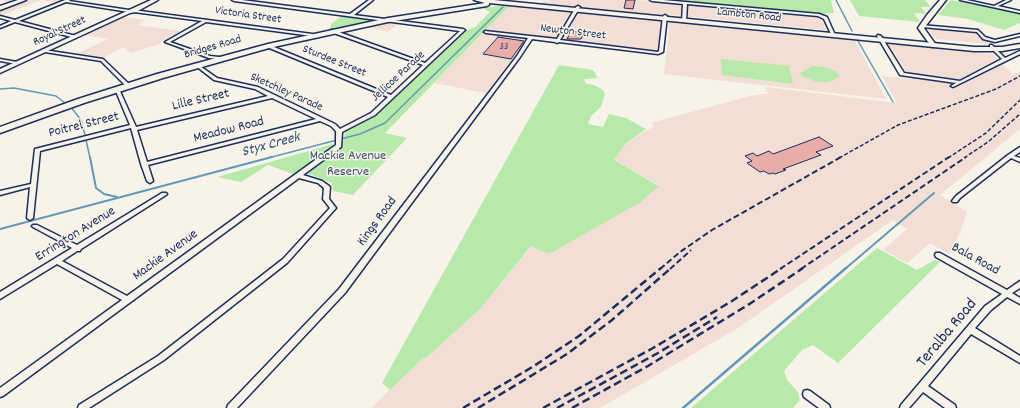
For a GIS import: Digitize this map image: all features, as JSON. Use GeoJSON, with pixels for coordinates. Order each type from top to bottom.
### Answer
{"type":"FeatureCollection","features":[{"type":"Feature","properties":{"kind":"main road"},"geometry":{"type":"LineString","coordinates":[[0,8],[23,0]]}},
{"type":"Feature","properties":{"kind":"main road","name":"Royal Street"},"geometry":{"type":"LineString","coordinates":[[0,71],[155,0]]}},
{"type":"Feature","properties":{"kind":"main road"},"geometry":{"type":"LineString","coordinates":[[457,8],[467,4],[466,0]]}},
{"type":"Feature","properties":{"kind":"main road","name":"Lambton Road"},"geometry":{"type":"LineString","coordinates":[[477,0],[518,2],[931,43],[994,46],[1020,45]]}},
{"type":"Feature","properties":{"kind":"main road"},"geometry":{"type":"LineString","coordinates":[[931,43],[923,31],[922,26],[943,0]]}},
{"type":"Feature","properties":{"kind":"main road"},"geometry":{"type":"LineString","coordinates":[[495,1],[527,2]]}},
{"type":"Feature","properties":{"kind":"main road","name":"Lambton Road"},"geometry":{"type":"LineString","coordinates":[[495,1],[527,2],[577,9]]}},
{"type":"Feature","properties":{"kind":"main road","name":"Bridges Road"},"geometry":{"type":"LineString","coordinates":[[439,12],[495,1]]}},
{"type":"Feature","properties":{"kind":"main road","name":"Bridges Road"},"geometry":{"type":"LineString","coordinates":[[0,130],[129,86],[197,65],[208,59],[219,58],[312,35],[495,1]]}},
{"type":"Feature","properties":{"kind":"street","name":"Victoria Street"},"geometry":{"type":"LineString","coordinates":[[59,0],[312,35]]}},
{"type":"Feature","properties":{"kind":"street"},"geometry":{"type":"LineString","coordinates":[[0,27],[67,0]]}},
{"type":"Feature","properties":{"kind":"street"},"geometry":{"type":"LineString","coordinates":[[234,0],[388,20]]}},
{"type":"Feature","properties":{"kind":"street"},"geometry":{"type":"LineString","coordinates":[[351,15],[371,0]]}},
{"type":"Feature","properties":{"kind":"street"},"geometry":{"type":"LineString","coordinates":[[652,0],[819,15],[826,18],[832,34]]}},
{"type":"Feature","properties":{"kind":"street"},"geometry":{"type":"LineString","coordinates":[[962,0],[1020,12]]}},
{"type":"Feature","properties":{"kind":"street"},"geometry":{"type":"LineString","coordinates":[[994,7],[1009,0]]}},
{"type":"Feature","properties":{"kind":"street"},"geometry":{"type":"LineString","coordinates":[[684,19],[685,3]]}},
{"type":"Feature","properties":{"kind":"street"},"geometry":{"type":"LineString","coordinates":[[557,42],[577,9]]}},
{"type":"Feature","properties":{"kind":"street"},"geometry":{"type":"LineString","coordinates":[[0,17],[75,37]]}},
{"type":"Feature","properties":{"kind":"street","name":"Newton Street"},"geometry":{"type":"LineString","coordinates":[[486,32],[557,42],[658,53],[661,52],[665,17]]}},
{"type":"Feature","properties":{"kind":"street","name":"Jellicoe Parade"},"geometry":{"type":"LineString","coordinates":[[340,134],[368,117],[392,97],[463,31],[460,29],[388,20]]}},
{"type":"Feature","properties":{"kind":"street"},"geometry":{"type":"LineString","coordinates":[[205,21],[167,42],[208,59]]}},
{"type":"Feature","properties":{"kind":"street"},"geometry":{"type":"LineString","coordinates":[[922,26],[978,31],[994,46],[1004,59]]}},
{"type":"Feature","properties":{"kind":"street"},"geometry":{"type":"LineString","coordinates":[[332,31],[426,65]]}},
{"type":"Feature","properties":{"kind":"street"},"geometry":{"type":"LineString","coordinates":[[994,46],[1020,35]]}},
{"type":"Feature","properties":{"kind":"street","name":"Kings Road"},"geometry":{"type":"LineString","coordinates":[[231,408],[342,291],[426,178],[520,56],[530,38]]}},
{"type":"Feature","properties":{"kind":"street"},"geometry":{"type":"LineString","coordinates":[[880,38],[900,72],[904,75],[960,82]]}},
{"type":"Feature","properties":{"kind":"street","name":"Sturdee Street"},"geometry":{"type":"LineString","coordinates":[[268,46],[392,97]]}},
{"type":"Feature","properties":{"kind":"street"},"geometry":{"type":"LineString","coordinates":[[45,51],[102,60],[129,86]]}},
{"type":"Feature","properties":{"kind":"street"},"geometry":{"type":"LineString","coordinates":[[953,86],[1020,52]]}},
{"type":"Feature","properties":{"kind":"street"},"geometry":{"type":"LineString","coordinates":[[0,60],[17,63]]}},
{"type":"Feature","properties":{"kind":"street","name":"Sketchley Parade"},"geometry":{"type":"LineString","coordinates":[[197,65],[216,79],[252,86],[321,119],[333,125],[340,134]]}},
{"type":"Feature","properties":{"kind":"street"},"geometry":{"type":"LineString","coordinates":[[117,90],[133,128],[150,181]]}},
{"type":"Feature","properties":{"kind":"street","name":"Lille Street"},"geometry":{"type":"LineString","coordinates":[[133,128],[273,96]]}},
{"type":"Feature","properties":{"kind":"street","name":"Meadow Road"},"geometry":{"type":"LineString","coordinates":[[144,164],[321,119]]}},
{"type":"Feature","properties":{"kind":"street","name":"Poitrel Street"},"geometry":{"type":"LineString","coordinates":[[30,218],[37,150],[133,128]]}},
{"type":"Feature","properties":{"kind":"street","name":"Mackie Avenue"},"geometry":{"type":"LineString","coordinates":[[0,393],[336,149],[340,144],[340,134]]}},
{"type":"Feature","properties":{"kind":"street"},"geometry":{"type":"LineString","coordinates":[[955,201],[958,197],[1020,149]]}},
{"type":"Feature","properties":{"kind":"street"},"geometry":{"type":"LineString","coordinates":[[1010,156],[1020,160]]}},
{"type":"Feature","properties":{"kind":"street"},"geometry":{"type":"LineString","coordinates":[[82,408],[161,358],[285,261],[333,208],[326,199],[327,187],[320,182],[300,176]]}},
{"type":"Feature","properties":{"kind":"street"},"geometry":{"type":"LineString","coordinates":[[0,193],[33,185]]}},
{"type":"Feature","properties":{"kind":"street","name":"Errington Avenue"},"geometry":{"type":"LineString","coordinates":[[0,296],[78,249],[164,194]]}},
{"type":"Feature","properties":{"kind":"street"},"geometry":{"type":"LineString","coordinates":[[36,226],[78,249]]}},
{"type":"Feature","properties":{"kind":"street","name":"Bala Road"},"geometry":{"type":"LineString","coordinates":[[938,255],[1020,301]]}},
{"type":"Feature","properties":{"kind":"street"},"geometry":{"type":"LineString","coordinates":[[58,261],[128,300]]}},
{"type":"Feature","properties":{"kind":"street","name":"Teralba Road"},"geometry":{"type":"LineString","coordinates":[[904,408],[988,308],[1020,284]]}},
{"type":"Feature","properties":{"kind":"street"},"geometry":{"type":"LineString","coordinates":[[970,329],[1020,360]]}},
{"type":"Feature","properties":{"kind":"street"},"geometry":{"type":"LineString","coordinates":[[923,387],[952,408]]}},
{"type":"Feature","properties":{"kind":"street"},"geometry":{"type":"LineString","coordinates":[[807,394],[826,408]]}},
{"type":"Feature","properties":{"kind":"shaded area"},"geometry":{"type":"Polygon","coordinates":[[[0,0],[41,0],[0,16],[0,9],[13,3],[0,0]]]}},
{"type":"Feature","properties":{"kind":"shaded area"},"geometry":{"type":"Polygon","coordinates":[[[41,0],[65,0],[58,3],[41,0]]]}},
{"type":"Feature","properties":{"kind":"shaded area"},"geometry":{"type":"Polygon","coordinates":[[[548,0],[638,0],[820,16],[826,30],[663,14],[657,52],[528,38],[486,93],[434,83],[509,6],[539,8],[543,1],[550,2],[548,0]]]}},
{"type":"Feature","properties":{"kind":"shaded area"},"geometry":{"type":"Polygon","coordinates":[[[123,17],[145,20],[137,25],[181,31],[159,43],[161,44],[130,53],[124,47],[104,57],[78,53],[108,39],[86,35],[123,17]]]}},
{"type":"Feature","properties":{"kind":"shaded area"},"geometry":{"type":"Polygon","coordinates":[[[388,22],[398,24],[388,32],[367,27],[388,22]]]}},
{"type":"Feature","properties":{"kind":"shaded area"},"geometry":{"type":"Polygon","coordinates":[[[670,22],[855,41],[886,99],[664,74],[670,22]]]}},
{"type":"Feature","properties":{"kind":"shaded area"},"geometry":{"type":"Polygon","coordinates":[[[928,29],[975,32],[980,39],[987,40],[990,44],[936,39],[928,29]]]}},
{"type":"Feature","properties":{"kind":"shaded area"},"geometry":{"type":"Polygon","coordinates":[[[889,45],[993,54],[1012,74],[978,86],[1020,72],[1020,129],[940,195],[967,212],[961,231],[949,254],[930,243],[907,263],[883,250],[907,229],[893,220],[738,328],[600,408],[371,408],[422,359],[427,357],[480,309],[532,246],[549,254],[659,185],[614,160],[625,144],[654,126],[651,123],[750,96],[771,93],[763,91],[767,91],[766,87],[897,103],[882,76],[911,79],[889,45]]]}},
{"type":"Feature","properties":{"kind":"green space"},"geometry":{"type":"Polygon","coordinates":[[[671,0],[831,0],[834,13],[822,14],[671,0]]]}},
{"type":"Feature","properties":{"kind":"green space"},"geometry":{"type":"Polygon","coordinates":[[[850,0],[925,0],[931,7],[921,7],[926,14],[914,13],[920,22],[859,16],[850,0]]]}},
{"type":"Feature","properties":{"kind":"green space"},"geometry":{"type":"Polygon","coordinates":[[[951,0],[1020,13],[1020,23],[1004,30],[968,19],[938,15],[951,0]]]}},
{"type":"Feature","properties":{"kind":"green space","name":"Mackie Avenue Reserve"},"geometry":{"type":"Polygon","coordinates":[[[509,6],[385,133],[407,138],[353,195],[333,191],[332,183],[309,174],[293,174],[268,165],[241,182],[217,177],[344,141],[345,132],[370,119],[465,31],[475,27],[490,12],[483,8],[509,6]]]}},
{"type":"Feature","properties":{"kind":"green space"},"geometry":{"type":"Polygon","coordinates":[[[342,16],[372,20],[331,29],[331,24],[342,16]]]}},
{"type":"Feature","properties":{"kind":"green space"},"geometry":{"type":"Polygon","coordinates":[[[721,59],[789,66],[793,84],[722,75],[721,59]]]}},
{"type":"Feature","properties":{"kind":"green space"},"geometry":{"type":"Polygon","coordinates":[[[559,65],[593,70],[598,78],[584,79],[586,84],[594,85],[603,90],[605,94],[601,107],[591,116],[588,124],[603,127],[609,114],[626,118],[646,129],[625,144],[614,160],[659,186],[639,203],[549,254],[531,246],[480,309],[427,357],[422,359],[390,390],[382,383],[559,65]]]}},
{"type":"Feature","properties":{"kind":"green space"},"geometry":{"type":"Polygon","coordinates":[[[812,66],[825,67],[835,71],[840,76],[829,82],[817,82],[802,76],[800,73],[812,66]]]}},
{"type":"Feature","properties":{"kind":"green space"},"geometry":{"type":"Polygon","coordinates":[[[877,248],[917,270],[935,260],[940,262],[838,363],[813,345],[802,350],[784,371],[787,380],[798,392],[800,400],[793,408],[691,408],[877,248]]]}},
{"type":"Feature","properties":{"kind":"building"},"geometry":{"type":"Polygon","coordinates":[[[626,0],[635,0],[633,9],[624,8],[626,0]]]}},
{"type":"Feature","properties":{"kind":"building"},"geometry":{"type":"Polygon","coordinates":[[[571,31],[584,33],[581,39],[567,39],[571,31]]]}},
{"type":"Feature","properties":{"kind":"building"},"geometry":{"type":"Polygon","coordinates":[[[498,37],[524,41],[511,59],[483,54],[498,37]]]}},
{"type":"Feature","properties":{"kind":"building"},"geometry":{"type":"Polygon","coordinates":[[[819,137],[833,146],[816,152],[821,155],[783,169],[786,170],[775,174],[769,174],[764,171],[760,172],[747,163],[752,161],[745,156],[753,153],[757,156],[769,151],[773,154],[819,137]]]}},
{"type":"Feature","properties":{"kind":"waterway"},"geometry":{"type":"LineString","coordinates":[[836,0],[852,31]]}},
{"type":"Feature","properties":{"kind":"waterway","name":"Styx Creek"},"geometry":{"type":"LineString","coordinates":[[268,158],[360,134],[385,123],[503,7]]}},
{"type":"Feature","properties":{"kind":"waterway"},"geometry":{"type":"LineString","coordinates":[[858,41],[893,102]]}},
{"type":"Feature","properties":{"kind":"waterway"},"geometry":{"type":"LineString","coordinates":[[0,89],[14,88],[56,96],[65,103]]}},
{"type":"Feature","properties":{"kind":"waterway"},"geometry":{"type":"LineString","coordinates":[[71,107],[81,120],[85,135]]}},
{"type":"Feature","properties":{"kind":"waterway"},"geometry":{"type":"LineString","coordinates":[[86,140],[90,158]]}},
{"type":"Feature","properties":{"kind":"waterway"},"geometry":{"type":"LineString","coordinates":[[90,157],[96,188],[104,194],[117,197]]}},
{"type":"Feature","properties":{"kind":"waterway","name":"Styx Creek"},"geometry":{"type":"LineString","coordinates":[[0,229],[272,157]]}},
{"type":"Feature","properties":{"kind":"waterway"},"geometry":{"type":"LineString","coordinates":[[845,269],[934,193]]}},
{"type":"Feature","properties":{"kind":"waterway"},"geometry":{"type":"LineString","coordinates":[[683,408],[846,268]]}},
{"type":"Feature","properties":{"kind":"railway"},"geometry":{"type":"LineString","coordinates":[[839,158],[898,125],[996,89],[1020,76]]}},
{"type":"Feature","properties":{"kind":"railway"},"geometry":{"type":"LineString","coordinates":[[948,158],[986,133],[1020,100]]}},
{"type":"Feature","properties":{"kind":"railway"},"geometry":{"type":"LineString","coordinates":[[964,158],[988,142],[1020,114]]}},
{"type":"Feature","properties":{"kind":"railway"},"geometry":{"type":"LineString","coordinates":[[660,269],[680,252],[712,230],[841,157]]}},
{"type":"Feature","properties":{"kind":"railway"},"geometry":{"type":"LineString","coordinates":[[780,269],[949,157]]}},
{"type":"Feature","properties":{"kind":"railway"},"geometry":{"type":"LineString","coordinates":[[801,269],[966,157]]}},
{"type":"Feature","properties":{"kind":"railway"},"geometry":{"type":"LineString","coordinates":[[670,269],[691,250]]}},
{"type":"Feature","properties":{"kind":"railway"},"geometry":{"type":"LineString","coordinates":[[463,408],[534,366],[579,336],[661,268]]}},
{"type":"Feature","properties":{"kind":"railway"},"geometry":{"type":"LineString","coordinates":[[478,408],[567,354],[612,320],[671,268]]}},
{"type":"Feature","properties":{"kind":"railway"},"geometry":{"type":"LineString","coordinates":[[543,408],[653,348],[732,301],[782,268]]}},
{"type":"Feature","properties":{"kind":"railway"},"geometry":{"type":"LineString","coordinates":[[572,408],[648,366],[751,303],[803,268]]}},
{"type":"Feature","properties":{"kind":"railway"},"geometry":{"type":"LineString","coordinates":[[557,408],[658,353],[717,317]]}}]}
